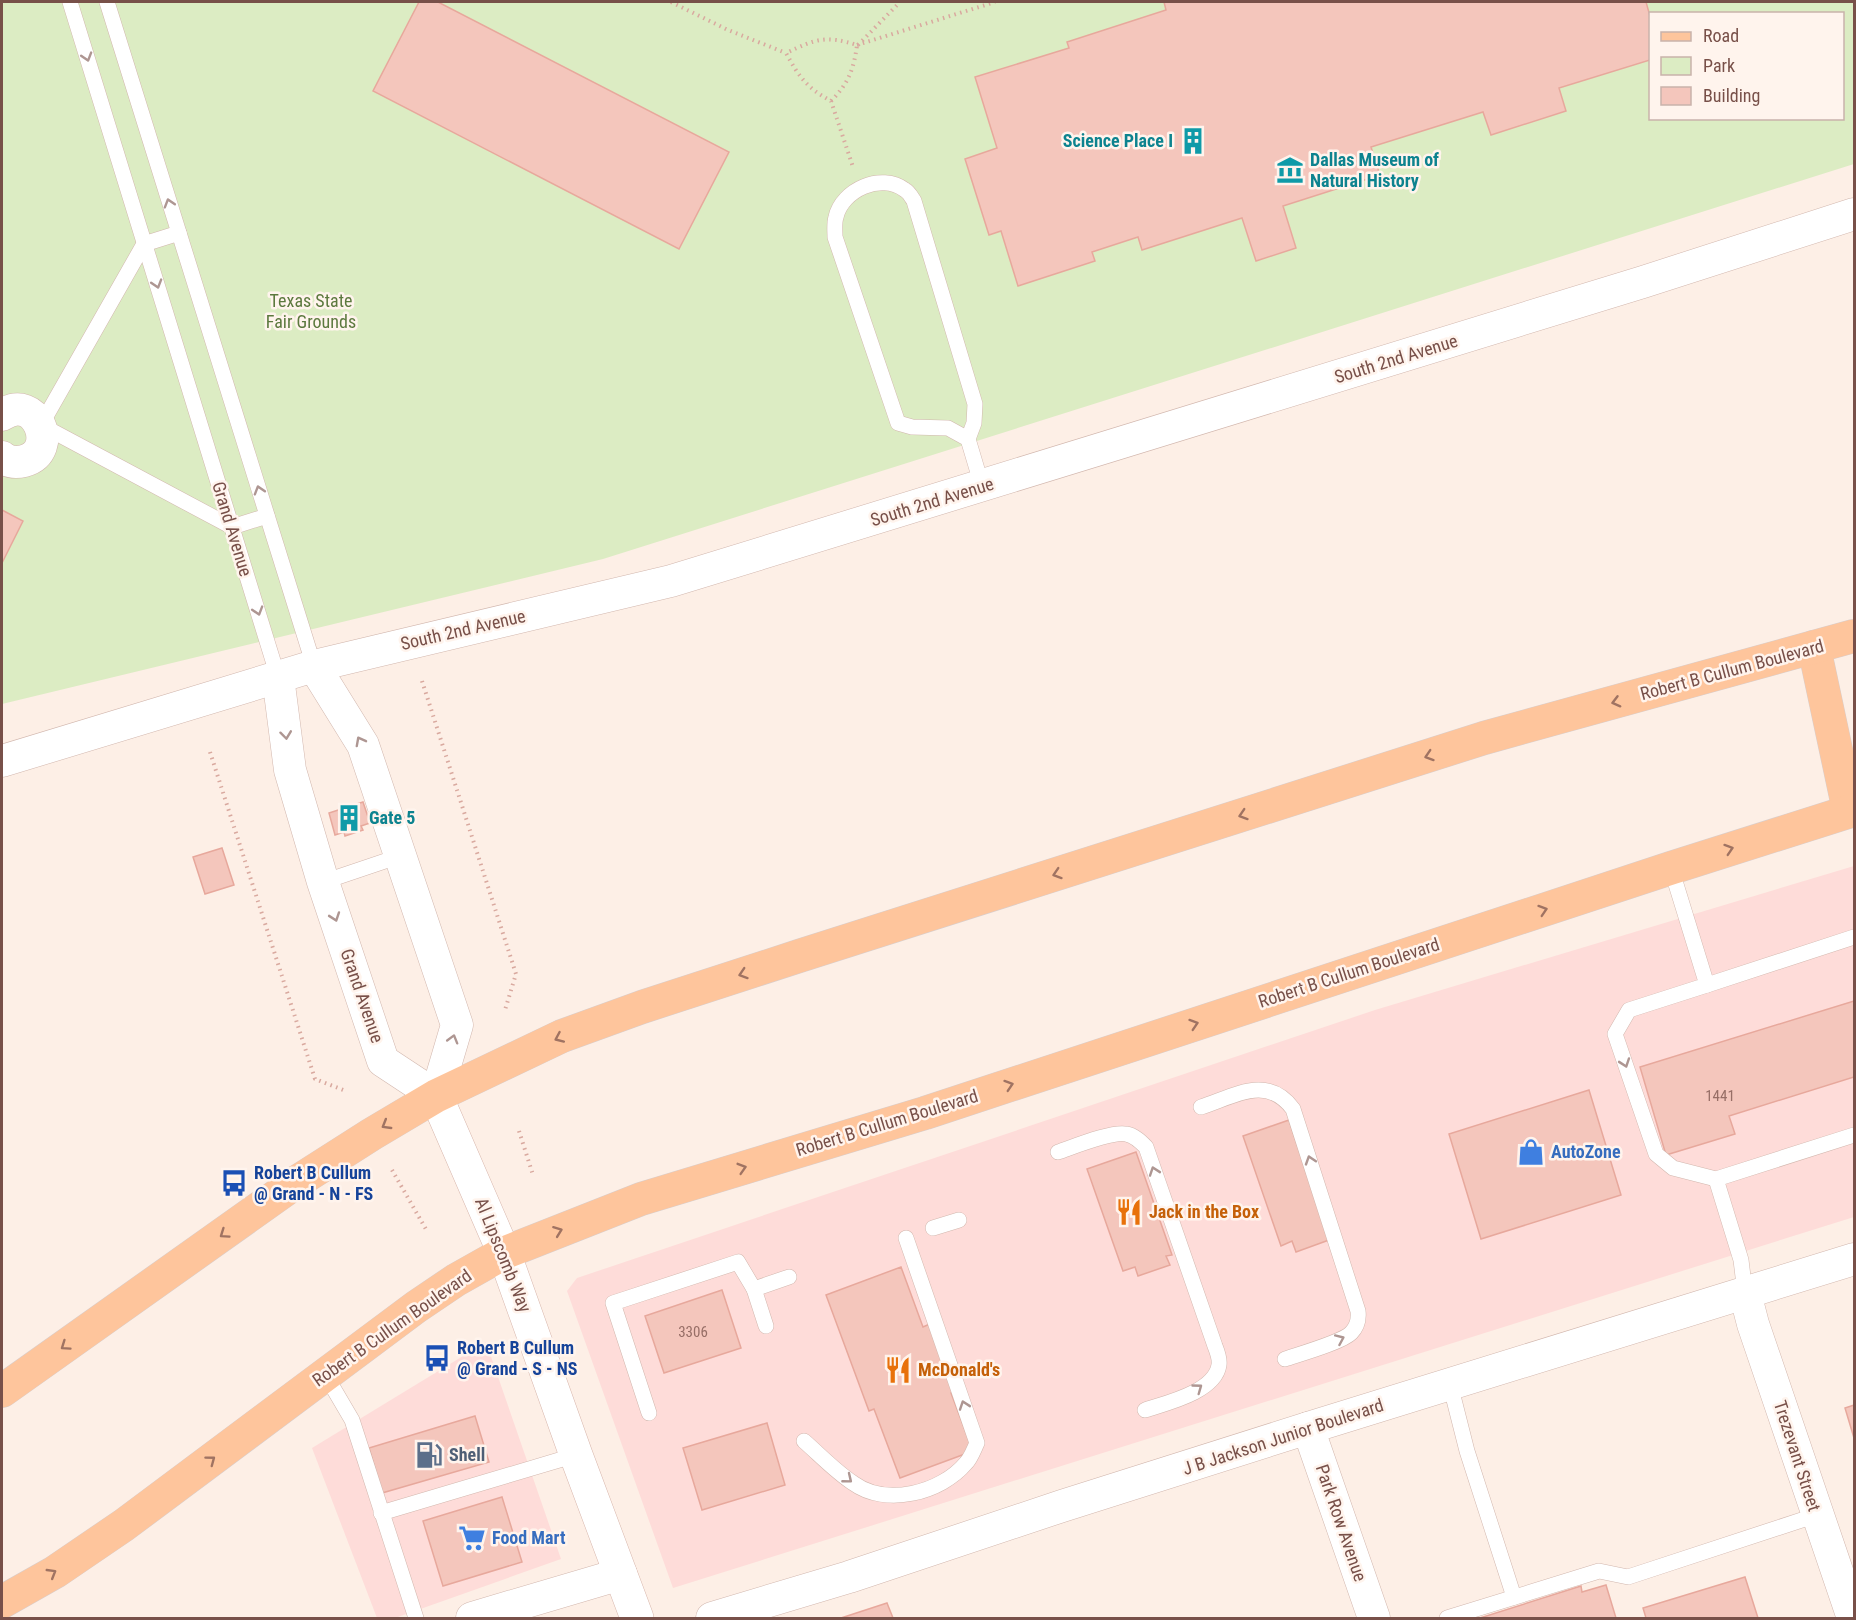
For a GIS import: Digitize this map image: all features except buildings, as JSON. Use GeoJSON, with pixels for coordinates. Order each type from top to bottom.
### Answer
{"type":"FeatureCollection","features":[{"type":"Feature","properties":{"kind":"main road","name":"Robert B Cullum Boulevard"},"geometry":{"type":"LineString","coordinates":[[2,1391],[292,1185],[372,1134],[436,1096],[562,1036],[642,1006],[1484,738],[1854,636]]}},
{"type":"Feature","properties":{"kind":"main road"},"geometry":{"type":"LineString","coordinates":[[1814,647],[1852,811]]}},
{"type":"Feature","properties":{"kind":"main road","name":"Robert B Cullum Boulevard"},"geometry":{"type":"LineString","coordinates":[[2,1602],[55,1572],[124,1525],[416,1306],[504,1253],[641,1199],[925,1113],[1671,868],[1852,811]]}},
{"type":"Feature","properties":{"kind":"street","name":"South 2nd Avenue"},"geometry":{"type":"LineString","coordinates":[[2,761],[314,666],[671,581],[1632,286],[1854,214]]}},
{"type":"Feature","properties":{"kind":"street"},"geometry":{"type":"LineString","coordinates":[[2,415],[16,409],[27,411],[41,425],[43,435],[41,446],[36,454],[27,460],[6,461],[2,457]]}},
{"type":"Feature","properties":{"kind":"street","name":"Grand Avenue"},"geometry":{"type":"LineString","coordinates":[[278,677],[290,770],[323,882],[383,1061],[436,1096],[457,1025],[363,745],[314,666]]}},
{"type":"Feature","properties":{"kind":"street","name":"Al Lipscomb Way"},"geometry":{"type":"LineString","coordinates":[[436,1096],[504,1253],[637,1618]]}},
{"type":"Feature","properties":{"kind":"street","name":"J B Jackson Junior Boulevard"},"geometry":{"type":"LineString","coordinates":[[712,1618],[849,1577],[1308,1428],[1854,1259]]}},
{"type":"Feature","properties":{"kind":"street","name":"Trezevant Street"},"geometry":{"type":"LineString","coordinates":[[1745,1293],[1753,1324],[1816,1515],[1853,1618]]}},
{"type":"Feature","properties":{"kind":"street","name":"Park Row Avenue"},"geometry":{"type":"LineString","coordinates":[[1308,1428],[1374,1618]]}},
{"type":"Feature","properties":{"kind":"street"},"geometry":{"type":"LineString","coordinates":[[472,1618],[621,1574]]}},
{"type":"Feature","properties":{"kind":"lane","name":"Grand Avenue"},"geometry":{"type":"LineString","coordinates":[[70,2],[278,677]]}},
{"type":"Feature","properties":{"kind":"lane","name":"Grand Avenue"},"geometry":{"type":"LineString","coordinates":[[107,2],[314,666]]}},
{"type":"Feature","properties":{"kind":"lane"},"geometry":{"type":"LineString","coordinates":[[968,439],[948,428],[912,427],[898,423],[835,237],[836,216],[845,200],[860,188],[876,182],[892,185],[906,190],[914,201],[975,404],[974,423],[968,439],[982,486]]}},
{"type":"Feature","properties":{"kind":"lane"},"geometry":{"type":"LineString","coordinates":[[179,233],[144,244],[41,425],[232,527],[267,516]]}},
{"type":"Feature","properties":{"kind":"lane"},"geometry":{"type":"LineString","coordinates":[[323,882],[400,856]]}},
{"type":"Feature","properties":{"kind":"lane"},"geometry":{"type":"LineString","coordinates":[[1671,868],[1707,985]]}},
{"type":"Feature","properties":{"kind":"lane"},"geometry":{"type":"LineString","coordinates":[[1854,937],[1629,1010],[1615,1034],[1656,1154],[1673,1168],[1716,1179],[1854,1135]]}},
{"type":"Feature","properties":{"kind":"lane"},"geometry":{"type":"LineString","coordinates":[[1201,1107],[1255,1089],[1266,1089],[1277,1093],[1293,1109],[1358,1311],[1358,1318],[1357,1326],[1346,1337],[1285,1359]]}},
{"type":"Feature","properties":{"kind":"lane"},"geometry":{"type":"LineString","coordinates":[[1058,1152],[1112,1135],[1127,1134],[1139,1140],[1146,1147],[1215,1346],[1219,1364],[1214,1376],[1195,1393],[1144,1410]]}},
{"type":"Feature","properties":{"kind":"lane"},"geometry":{"type":"LineString","coordinates":[[1716,1179],[1741,1260],[1745,1293]]}},
{"type":"Feature","properties":{"kind":"lane"},"geometry":{"type":"LineString","coordinates":[[933,1228],[960,1220]]}},
{"type":"Feature","properties":{"kind":"lane"},"geometry":{"type":"LineString","coordinates":[[804,1441],[854,1485],[881,1495],[910,1495],[945,1481],[967,1463],[977,1443],[906,1238]]}},
{"type":"Feature","properties":{"kind":"lane"},"geometry":{"type":"LineString","coordinates":[[650,1413],[613,1303],[738,1262],[754,1289],[766,1326]]}},
{"type":"Feature","properties":{"kind":"lane"},"geometry":{"type":"LineString","coordinates":[[754,1289],[789,1277]]}},
{"type":"Feature","properties":{"kind":"lane"},"geometry":{"type":"LineString","coordinates":[[325,1374],[352,1420],[416,1618]]}},
{"type":"Feature","properties":{"kind":"lane"},"geometry":{"type":"LineString","coordinates":[[1449,1384],[1467,1450],[1514,1597]]}},
{"type":"Feature","properties":{"kind":"lane"},"geometry":{"type":"LineString","coordinates":[[381,1514],[576,1455]]}},
{"type":"Feature","properties":{"kind":"lane"},"geometry":{"type":"LineString","coordinates":[[1447,1618],[1599,1570],[1628,1577],[1816,1515]]}},
{"type":"Feature","properties":{"kind":"path"},"geometry":{"type":"LineString","coordinates":[[671,2],[728,30],[786,53],[805,83],[831,101],[860,188]]}},
{"type":"Feature","properties":{"kind":"path"},"geometry":{"type":"LineString","coordinates":[[831,101],[850,78],[855,64],[857,45],[900,2]]}},
{"type":"Feature","properties":{"kind":"path"},"geometry":{"type":"LineString","coordinates":[[786,53],[824,38],[857,45],[995,2]]}},
{"type":"Feature","properties":{"kind":"path"},"geometry":{"type":"LineString","coordinates":[[422,681],[516,974],[505,1010]]}},
{"type":"Feature","properties":{"kind":"path"},"geometry":{"type":"LineString","coordinates":[[210,752],[315,1079],[346,1091]]}},
{"type":"Feature","properties":{"kind":"path"},"geometry":{"type":"LineString","coordinates":[[519,1131],[533,1175]]}},
{"type":"Feature","properties":{"kind":"path"},"geometry":{"type":"LineString","coordinates":[[392,1170],[427,1231]]}},
{"type":"Feature","properties":{"kind":"shaded area"},"geometry":{"type":"Polygon","coordinates":[[[1854,866],[1854,1217],[673,1588],[567,1291],[577,1278],[1375,1010],[1854,866]]]}},
{"type":"Feature","properties":{"kind":"shaded area"},"geometry":{"type":"Polygon","coordinates":[[[486,1342],[561,1559],[395,1618],[377,1618],[312,1448],[486,1342]]]}},
{"type":"Feature","properties":{"kind":"green space","name":"Texas State Fair Grounds"},"geometry":{"type":"Polygon","coordinates":[[[2,2],[1854,2],[1854,164],[603,559],[2,704],[2,2]]]}},
{"type":"Feature","properties":{"kind":"place","name":"Science Place I"},"geometry":{"type":"Point","coordinates":[1193,141]}},
{"type":"Feature","properties":{"kind":"place","name":"Dallas Museum of Natural History"},"geometry":{"type":"Point","coordinates":[1290,170]}},
{"type":"Feature","properties":{"kind":"place","name":"Gate 5"},"geometry":{"type":"Point","coordinates":[349,818]}},
{"type":"Feature","properties":{"kind":"place","name":"AutoZone"},"geometry":{"type":"Point","coordinates":[1531,1152]}},
{"type":"Feature","properties":{"kind":"place","name":"Robert B Cullum @ Grand - N - FS"},"geometry":{"type":"Point","coordinates":[234,1183]}},
{"type":"Feature","properties":{"kind":"place","name":"Jack in the Box"},"geometry":{"type":"Point","coordinates":[1129,1212]}},
{"type":"Feature","properties":{"kind":"place","name":"Robert B Cullum @ Grand - S - NS"},"geometry":{"type":"Point","coordinates":[437,1358]}},
{"type":"Feature","properties":{"kind":"place","name":"McDonald's"},"geometry":{"type":"Point","coordinates":[898,1370]}},
{"type":"Feature","properties":{"kind":"place","name":"Shell"},"geometry":{"type":"Point","coordinates":[429,1455]}},
{"type":"Feature","properties":{"kind":"place","name":"Food Mart"},"geometry":{"type":"Point","coordinates":[472,1538]}}]}
